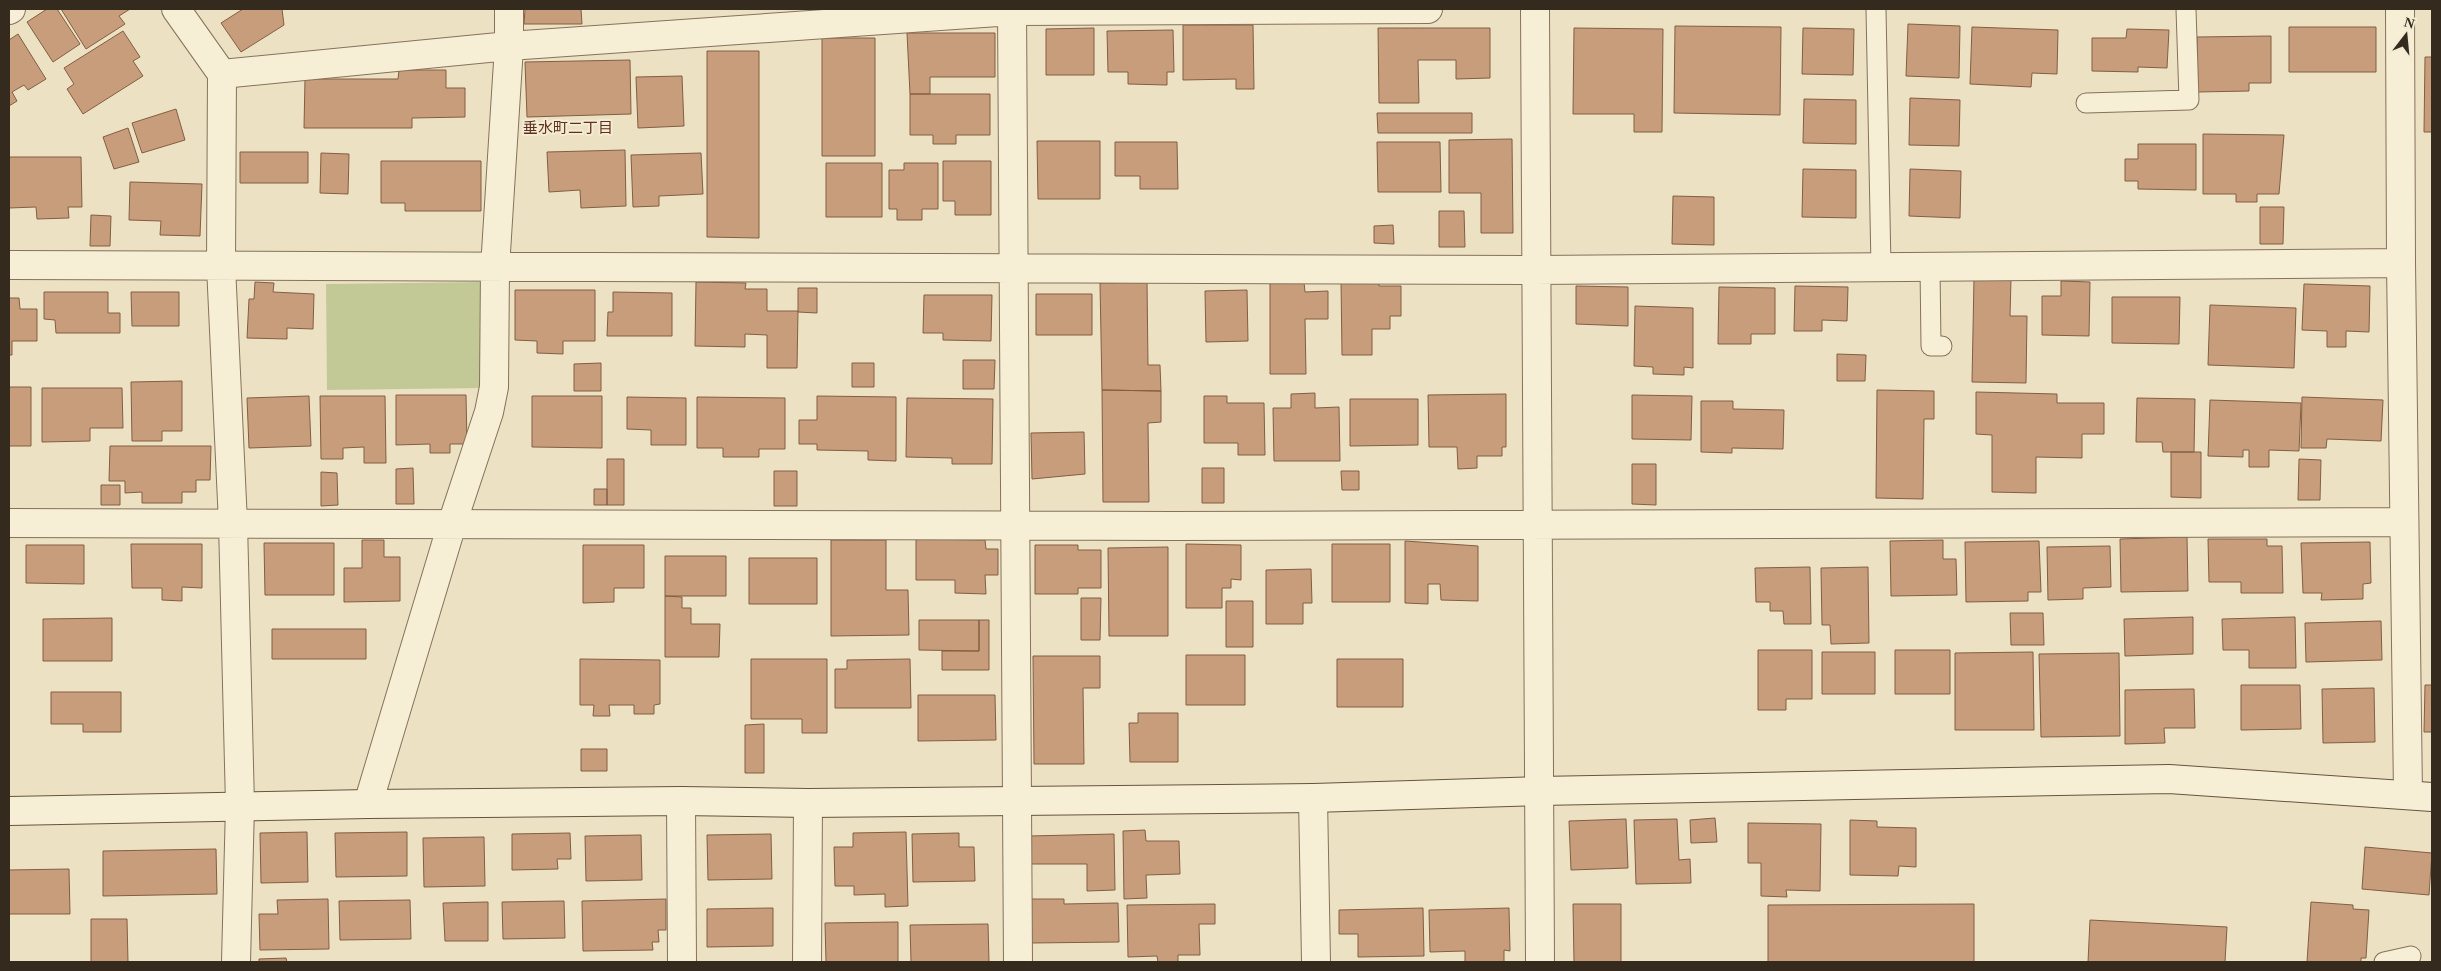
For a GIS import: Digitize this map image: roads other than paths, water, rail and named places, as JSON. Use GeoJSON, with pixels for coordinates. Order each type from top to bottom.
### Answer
{"type":"FeatureCollection","features":[{"type":"Feature","properties":{"kind":"street"},"geometry":{"type":"LineString","coordinates":[[176,9],[222,74],[221,266],[233,523],[240,806],[236,962]]}},
{"type":"Feature","properties":{"kind":"street"},"geometry":{"type":"LineString","coordinates":[[368,804],[494,387],[495,268],[509,46],[509,9]]}},
{"type":"Feature","properties":{"kind":"street"},"geometry":{"type":"LineString","coordinates":[[222,74],[839,16],[1012,10],[1428,9]]}},
{"type":"Feature","properties":{"kind":"street"},"geometry":{"type":"LineString","coordinates":[[1535,9],[1540,962]]}},
{"type":"Feature","properties":{"kind":"street"},"geometry":{"type":"LineString","coordinates":[[9,811],[368,804],[681,801],[808,803],[1313,798],[1539,791],[2169,779],[2420,796],[2404,522],[2400,9]]}},
{"type":"Feature","properties":{"kind":"street"},"geometry":{"type":"LineString","coordinates":[[1012,10],[1012,267],[1018,962]]}},
{"type":"Feature","properties":{"kind":"street"},"geometry":{"type":"LineString","coordinates":[[9,265],[1536,270],[2401,264]]}},
{"type":"Feature","properties":{"kind":"street"},"geometry":{"type":"LineString","coordinates":[[9,523],[1538,525],[2404,522]]}},
{"type":"Feature","properties":{"kind":"street"},"geometry":{"type":"LineString","coordinates":[[1313,798],[1316,962]]}},
{"type":"Feature","properties":{"kind":"street"},"geometry":{"type":"LineString","coordinates":[[681,801],[682,962]]}},
{"type":"Feature","properties":{"kind":"street"},"geometry":{"type":"LineString","coordinates":[[807,962],[808,803]]}},
{"type":"Feature","properties":{"kind":"lane"},"geometry":{"type":"LineString","coordinates":[[1876,9],[1882,267]]}},
{"type":"Feature","properties":{"kind":"lane"},"geometry":{"type":"LineString","coordinates":[[2086,103],[2189,100],[2186,9]]}},
{"type":"Feature","properties":{"kind":"lane"},"geometry":{"type":"LineString","coordinates":[[1930,266],[1930,346],[1942,346]]}},
{"type":"Feature","properties":{"kind":"lane"},"geometry":{"type":"LineString","coordinates":[[2384,962],[2411,956]]}},
{"type":"Feature","properties":{"kind":"district","name":"垂水町二丁目"},"geometry":{"type":"Point","coordinates":[568,128]}}]}
